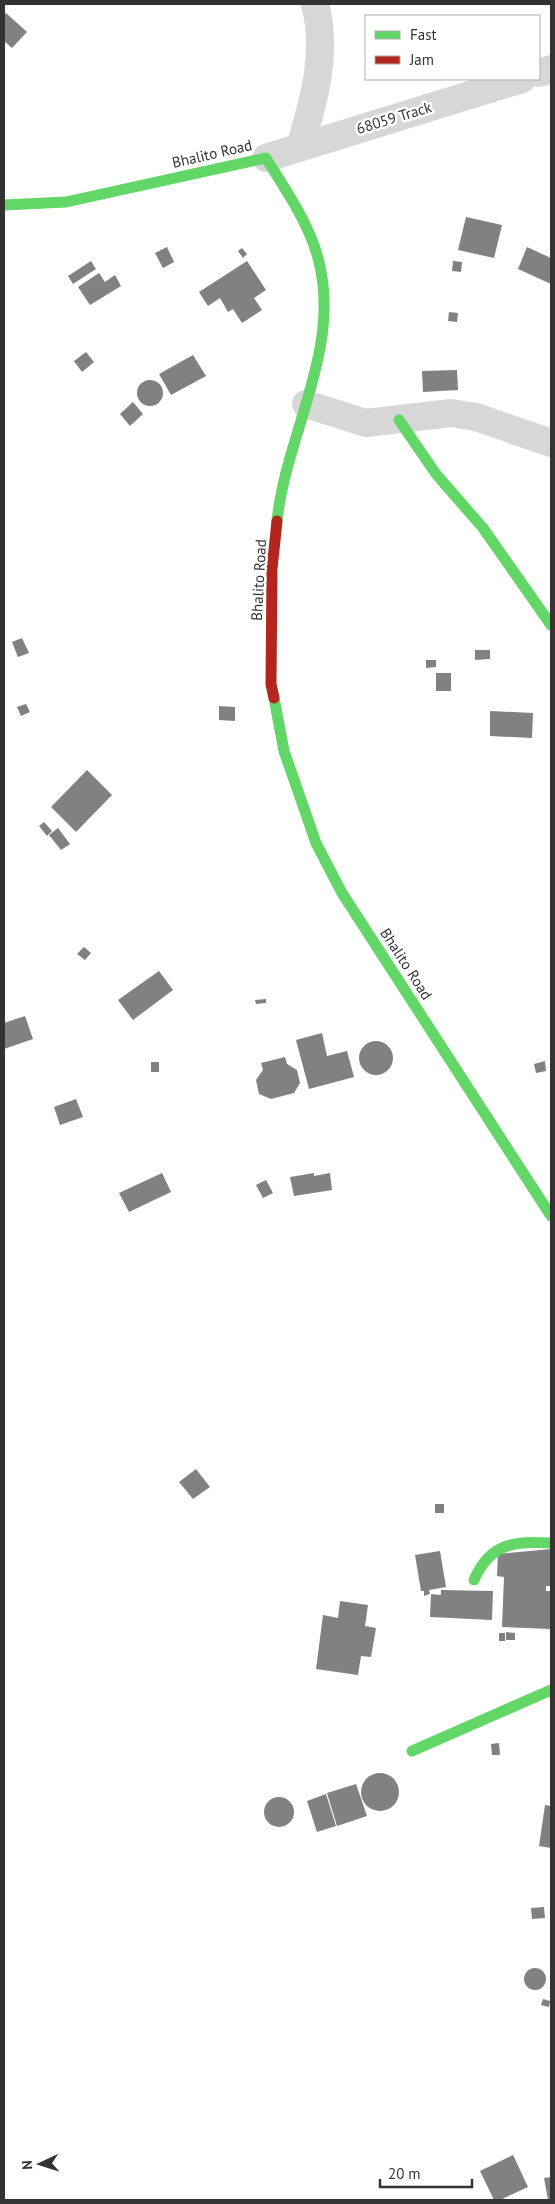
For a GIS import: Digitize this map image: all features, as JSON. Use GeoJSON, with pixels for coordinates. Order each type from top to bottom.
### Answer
{"type":"FeatureCollection","features":[{"type":"Feature","properties":{"kind":"street"},"geometry":{"type":"LineString","coordinates":[[300,147],[315,98],[319,70],[320,32],[315,4]]}},
{"type":"Feature","properties":{"kind":"street","name":"68059 Track"},"geometry":{"type":"LineString","coordinates":[[266,158],[519,80]]}},
{"type":"Feature","properties":{"kind":"street","name":"Bhalito Road"},"geometry":{"type":"LineString","coordinates":[[4,205],[66,202],[266,158],[312,237],[324,285],[327,309],[324,335],[280,492],[272,570],[272,684],[284,751],[316,843],[342,893],[551,1216]]}},
{"type":"Feature","properties":{"kind":"street"},"geometry":{"type":"LineString","coordinates":[[306,404],[366,423],[451,413],[476,417],[551,443]]}},
{"type":"Feature","properties":{"kind":"street"},"geometry":{"type":"LineString","coordinates":[[399,420],[436,474],[483,528],[551,626]]}},
{"type":"Feature","properties":{"kind":"street"},"geometry":{"type":"LineString","coordinates":[[474,1580],[479,1566],[493,1550],[520,1543],[551,1543]]}},
{"type":"Feature","properties":{"kind":"street"},"geometry":{"type":"LineString","coordinates":[[412,1751],[551,1690]]}},
{"type":"Feature","properties":{"kind":"building"},"geometry":{"type":"Polygon","coordinates":[[[6,13],[27,32],[12,48],[4,41],[4,15],[6,13]]]}},
{"type":"Feature","properties":{"kind":"building"},"geometry":{"type":"Polygon","coordinates":[[[466,217],[502,225],[494,258],[458,250],[466,217]]]}},
{"type":"Feature","properties":{"kind":"building"},"geometry":{"type":"Polygon","coordinates":[[[167,247],[174,262],[163,268],[155,253],[167,247]]]}},
{"type":"Feature","properties":{"kind":"building"},"geometry":{"type":"Polygon","coordinates":[[[527,247],[551,258],[551,284],[518,269],[527,247]]]}},
{"type":"Feature","properties":{"kind":"building"},"geometry":{"type":"Polygon","coordinates":[[[242,248],[247,254],[243,258],[238,251],[242,248]]]}},
{"type":"Feature","properties":{"kind":"building"},"geometry":{"type":"Polygon","coordinates":[[[91,261],[96,269],[73,284],[68,276],[91,261]]]}},
{"type":"Feature","properties":{"kind":"building"},"geometry":{"type":"Polygon","coordinates":[[[247,261],[266,290],[254,298],[262,310],[242,323],[233,309],[228,312],[220,298],[208,306],[199,292],[247,261]]]}},
{"type":"Feature","properties":{"kind":"building"},"geometry":{"type":"Polygon","coordinates":[[[453,261],[462,262],[461,272],[452,271],[453,261]]]}},
{"type":"Feature","properties":{"kind":"building"},"geometry":{"type":"Polygon","coordinates":[[[99,273],[105,282],[115,275],[121,286],[90,305],[78,287],[99,273]]]}},
{"type":"Feature","properties":{"kind":"building"},"geometry":{"type":"Polygon","coordinates":[[[449,312],[458,313],[457,322],[448,321],[449,312]]]}},
{"type":"Feature","properties":{"kind":"building"},"geometry":{"type":"Polygon","coordinates":[[[86,352],[94,362],[82,372],[74,361],[86,352]]]}},
{"type":"Feature","properties":{"kind":"building"},"geometry":{"type":"Polygon","coordinates":[[[193,355],[206,376],[171,395],[159,374],[193,355]]]}},
{"type":"Feature","properties":{"kind":"building"},"geometry":{"type":"Polygon","coordinates":[[[457,370],[458,390],[423,392],[422,371],[457,370]]]}},
{"type":"Feature","properties":{"kind":"building"},"geometry":{"type":"Polygon","coordinates":[[[150,380],[159,384],[163,393],[159,402],[150,406],[141,402],[137,393],[141,384],[150,380]]]}},
{"type":"Feature","properties":{"kind":"building"},"geometry":{"type":"Polygon","coordinates":[[[133,402],[143,414],[130,426],[120,414],[133,402]]]}},
{"type":"Feature","properties":{"kind":"building"},"geometry":{"type":"Polygon","coordinates":[[[22,638],[29,653],[18,657],[12,642],[22,638]]]}},
{"type":"Feature","properties":{"kind":"building"},"geometry":{"type":"Polygon","coordinates":[[[475,650],[490,650],[490,659],[475,660],[475,650]]]}},
{"type":"Feature","properties":{"kind":"building"},"geometry":{"type":"Polygon","coordinates":[[[426,660],[436,660],[436,667],[426,668],[426,660]]]}},
{"type":"Feature","properties":{"kind":"building"},"geometry":{"type":"Polygon","coordinates":[[[436,673],[451,673],[451,691],[436,691],[436,673]]]}},
{"type":"Feature","properties":{"kind":"building"},"geometry":{"type":"Polygon","coordinates":[[[26,704],[30,712],[21,716],[17,707],[26,704]]]}},
{"type":"Feature","properties":{"kind":"building"},"geometry":{"type":"Polygon","coordinates":[[[219,706],[235,707],[235,721],[219,720],[219,706]]]}},
{"type":"Feature","properties":{"kind":"building"},"geometry":{"type":"Polygon","coordinates":[[[490,711],[533,713],[532,738],[490,736],[490,711]]]}},
{"type":"Feature","properties":{"kind":"building"},"geometry":{"type":"Polygon","coordinates":[[[87,770],[112,795],[76,832],[51,807],[87,770]]]}},
{"type":"Feature","properties":{"kind":"building"},"geometry":{"type":"Polygon","coordinates":[[[44,822],[52,831],[47,836],[39,826],[44,822]]]}},
{"type":"Feature","properties":{"kind":"building"},"geometry":{"type":"Polygon","coordinates":[[[58,828],[70,844],[61,850],[49,835],[58,828]]]}},
{"type":"Feature","properties":{"kind":"building"},"geometry":{"type":"Polygon","coordinates":[[[84,947],[91,953],[85,960],[77,954],[84,947]]]}},
{"type":"Feature","properties":{"kind":"building"},"geometry":{"type":"Polygon","coordinates":[[[159,971],[173,990],[133,1020],[118,1000],[159,971]]]}},
{"type":"Feature","properties":{"kind":"building"},"geometry":{"type":"Polygon","coordinates":[[[266,999],[266,1003],[256,1004],[255,1000],[266,999]]]}},
{"type":"Feature","properties":{"kind":"building"},"geometry":{"type":"Polygon","coordinates":[[[25,1016],[33,1039],[4,1049],[4,1023],[25,1016]]]}},
{"type":"Feature","properties":{"kind":"building"},"geometry":{"type":"Polygon","coordinates":[[[322,1033],[327,1056],[347,1051],[354,1077],[309,1089],[296,1040],[322,1033]]]}},
{"type":"Feature","properties":{"kind":"building"},"geometry":{"type":"Polygon","coordinates":[[[376,1041],[383,1042],[388,1046],[392,1051],[392,1065],[388,1070],[383,1074],[376,1075],[369,1074],[364,1070],[360,1065],[359,1058],[360,1051],[364,1046],[369,1042],[376,1041]]]}},
{"type":"Feature","properties":{"kind":"building"},"geometry":{"type":"Polygon","coordinates":[[[285,1057],[287,1064],[297,1070],[300,1083],[294,1093],[271,1099],[259,1094],[256,1080],[263,1070],[261,1063],[285,1057]]]}},
{"type":"Feature","properties":{"kind":"building"},"geometry":{"type":"Polygon","coordinates":[[[545,1061],[546,1071],[536,1073],[534,1064],[545,1061]]]}},
{"type":"Feature","properties":{"kind":"building"},"geometry":{"type":"Polygon","coordinates":[[[151,1062],[159,1062],[159,1072],[151,1072],[151,1062]]]}},
{"type":"Feature","properties":{"kind":"building"},"geometry":{"type":"Polygon","coordinates":[[[76,1099],[83,1117],[60,1125],[54,1107],[76,1099]]]}},
{"type":"Feature","properties":{"kind":"building"},"geometry":{"type":"Polygon","coordinates":[[[162,1173],[171,1192],[129,1212],[119,1193],[162,1173]]]}},
{"type":"Feature","properties":{"kind":"building"},"geometry":{"type":"Polygon","coordinates":[[[314,1173],[314,1176],[330,1173],[332,1190],[294,1196],[290,1177],[314,1173]]]}},
{"type":"Feature","properties":{"kind":"building"},"geometry":{"type":"Polygon","coordinates":[[[266,1180],[273,1193],[263,1198],[256,1185],[266,1180]]]}},
{"type":"Feature","properties":{"kind":"building"},"geometry":{"type":"Polygon","coordinates":[[[196,1469],[210,1487],[193,1499],[179,1482],[196,1469]]]}},
{"type":"Feature","properties":{"kind":"building"},"geometry":{"type":"Polygon","coordinates":[[[435,1504],[444,1504],[444,1513],[435,1513],[435,1504]]]}},
{"type":"Feature","properties":{"kind":"building"},"geometry":{"type":"Polygon","coordinates":[[[551,1549],[551,1586],[546,1586],[546,1591],[551,1591],[550,1629],[502,1627],[504,1577],[497,1576],[498,1554],[551,1549]]]}},
{"type":"Feature","properties":{"kind":"building"},"geometry":{"type":"Polygon","coordinates":[[[440,1551],[446,1587],[429,1590],[430,1594],[424,1596],[424,1591],[421,1591],[415,1555],[440,1551]]]}},
{"type":"Feature","properties":{"kind":"building"},"geometry":{"type":"Polygon","coordinates":[[[441,1590],[493,1591],[492,1620],[430,1617],[431,1594],[441,1595],[441,1590]]]}},
{"type":"Feature","properties":{"kind":"building"},"geometry":{"type":"Polygon","coordinates":[[[340,1601],[368,1605],[365,1626],[376,1628],[371,1657],[361,1656],[358,1675],[316,1669],[323,1615],[338,1618],[340,1601]]]}},
{"type":"Feature","properties":{"kind":"building"},"geometry":{"type":"Polygon","coordinates":[[[506,1632],[515,1633],[515,1640],[506,1640],[506,1632]]]}},
{"type":"Feature","properties":{"kind":"building"},"geometry":{"type":"Polygon","coordinates":[[[499,1633],[505,1633],[505,1641],[499,1641],[499,1633]]]}},
{"type":"Feature","properties":{"kind":"building"},"geometry":{"type":"Polygon","coordinates":[[[499,1743],[500,1755],[492,1755],[491,1744],[499,1743]]]}},
{"type":"Feature","properties":{"kind":"building"},"geometry":{"type":"Polygon","coordinates":[[[380,1773],[393,1779],[399,1792],[393,1805],[380,1811],[367,1805],[361,1792],[367,1779],[380,1773]]]}},
{"type":"Feature","properties":{"kind":"building"},"geometry":{"type":"Polygon","coordinates":[[[356,1784],[367,1816],[337,1826],[327,1793],[356,1784]]]}},
{"type":"Feature","properties":{"kind":"building"},"geometry":{"type":"Polygon","coordinates":[[[326,1794],[336,1826],[317,1832],[307,1801],[326,1794]]]}},
{"type":"Feature","properties":{"kind":"building"},"geometry":{"type":"Polygon","coordinates":[[[279,1797],[290,1801],[294,1812],[290,1823],[279,1827],[268,1823],[264,1812],[268,1801],[279,1797]]]}},
{"type":"Feature","properties":{"kind":"building"},"geometry":{"type":"Polygon","coordinates":[[[545,1805],[551,1806],[551,1848],[539,1846],[545,1805]]]}},
{"type":"Feature","properties":{"kind":"building"},"geometry":{"type":"Polygon","coordinates":[[[544,1907],[545,1918],[532,1919],[531,1908],[544,1907]]]}},
{"type":"Feature","properties":{"kind":"building"},"geometry":{"type":"Polygon","coordinates":[[[535,1968],[545,1975],[546,1979],[539,1989],[535,1990],[525,1983],[524,1979],[531,1969],[535,1968]]]}},
{"type":"Feature","properties":{"kind":"building"},"geometry":{"type":"Polygon","coordinates":[[[543,1999],[550,2001],[549,2007],[541,2005],[543,1999]]]}},
{"type":"Feature","properties":{"kind":"building"},"geometry":{"type":"Polygon","coordinates":[[[513,2155],[528,2187],[500,2200],[494,2200],[480,2171],[513,2155]]]}},
{"type":"Feature","properties":{"kind":"building"},"geometry":{"type":"Polygon","coordinates":[[[551,2177],[551,2200],[548,2200],[544,2178],[551,2177]]]}},
{"type":"Feature","properties":{"kind":"traffic: fast"},"geometry":{"type":"LineString","coordinates":[[4,205],[66,202],[266,158],[297,208],[310,234],[319,262],[324,295],[323,327],[318,360],[290,456],[277,521]]}},
{"type":"Feature","properties":{"kind":"traffic: fast"},"geometry":{"type":"LineString","coordinates":[[399,420],[436,474],[483,528],[551,625]]}},
{"type":"Feature","properties":{"kind":"traffic: fast"},"geometry":{"type":"LineString","coordinates":[[274,698],[284,751],[316,843],[342,893],[551,1216]]}},
{"type":"Feature","properties":{"kind":"traffic: fast"},"geometry":{"type":"LineString","coordinates":[[474,1580],[488,1558],[505,1547],[526,1543],[551,1543]]}},
{"type":"Feature","properties":{"kind":"traffic: fast"},"geometry":{"type":"LineString","coordinates":[[412,1751],[551,1690]]}},
{"type":"Feature","properties":{"kind":"traffic: jam"},"geometry":{"type":"LineString","coordinates":[[274,698],[271,684],[272,569],[277,521]]}}]}
